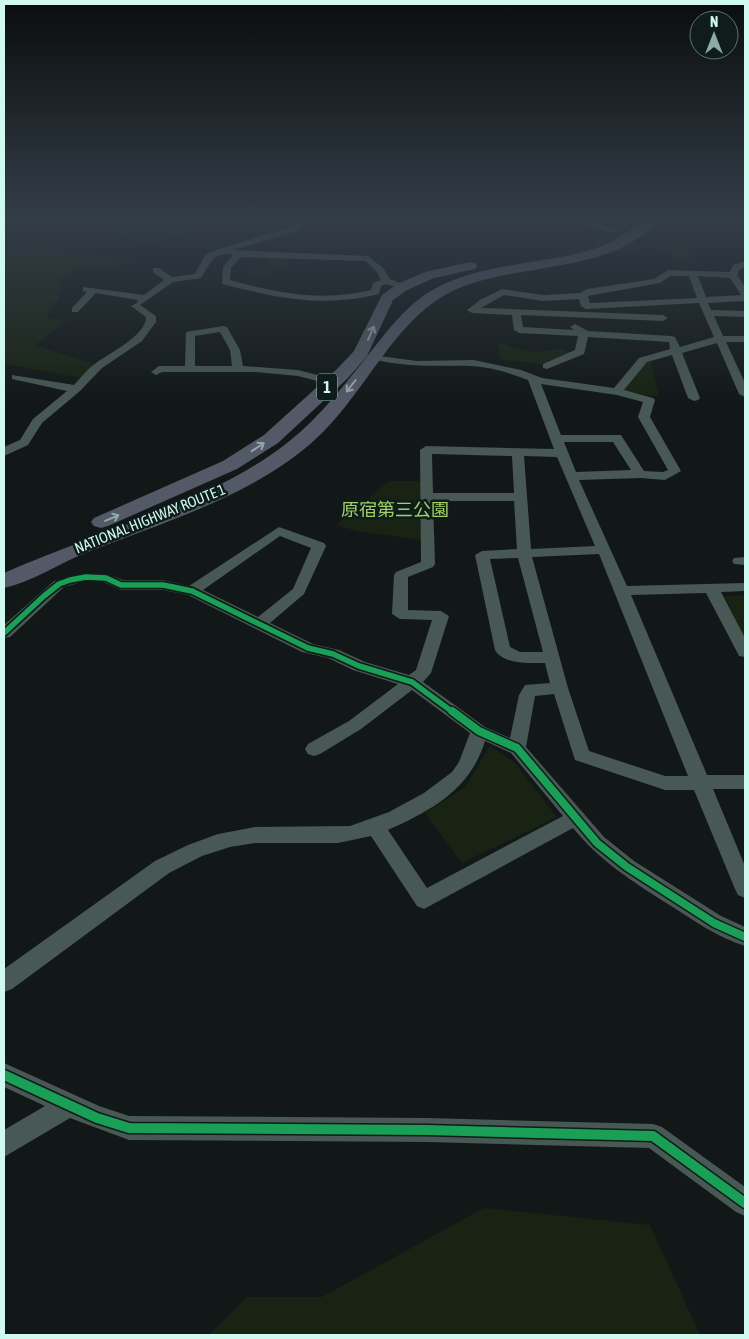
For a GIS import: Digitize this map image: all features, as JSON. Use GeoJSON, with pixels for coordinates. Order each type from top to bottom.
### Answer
{"type":"FeatureCollection","features":[{"type":"Feature","properties":{"kind":"highway","name":"NATIONAL HIGHWAY ROUTE 1"},"geometry":{"type":"LineString","coordinates":[[4,567],[52,543],[230,465],[271,439],[333,382],[361,353],[379,311],[394,284],[416,278]]}},
{"type":"Feature","properties":{"kind":"highway","name":"NATIONAL HIGHWAY ROUTE 1"},"geometry":{"type":"LineString","coordinates":[[4,581],[74,550],[205,500],[258,473],[300,443],[318,426],[414,309],[429,296],[474,278]]}},
{"type":"Feature","properties":{"kind":"street"},"geometry":{"type":"LineString","coordinates":[[141,302],[170,280],[181,278]]}},
{"type":"Feature","properties":{"kind":"street"},"geometry":{"type":"LineString","coordinates":[[225,278],[225,282],[289,298],[325,300],[358,297],[376,292],[376,285],[394,284]]}},
{"type":"Feature","properties":{"kind":"street"},"geometry":{"type":"LineString","coordinates":[[388,278],[394,284]]}},
{"type":"Feature","properties":{"kind":"street"},"geometry":{"type":"LineString","coordinates":[[660,278],[657,281],[587,292],[583,296],[543,298],[502,292],[472,310],[557,314],[656,302],[745,298]]}},
{"type":"Feature","properties":{"kind":"street"},"geometry":{"type":"LineString","coordinates":[[695,278],[702,300],[745,394]]}},
{"type":"Feature","properties":{"kind":"street"},"geometry":{"type":"LineString","coordinates":[[735,278],[745,294]]}},
{"type":"Feature","properties":{"kind":"street"},"geometry":{"type":"LineString","coordinates":[[4,452],[24,442],[37,421],[76,388],[98,366],[138,339],[151,322],[151,316],[141,302],[90,290],[75,310]]}},
{"type":"Feature","properties":{"kind":"street"},"geometry":{"type":"LineString","coordinates":[[583,296],[588,310]]}},
{"type":"Feature","properties":{"kind":"street"},"geometry":{"type":"LineString","coordinates":[[656,302],[694,398]]}},
{"type":"Feature","properties":{"kind":"street"},"geometry":{"type":"LineString","coordinates":[[588,310],[663,318]]}},
{"type":"Feature","properties":{"kind":"street"},"geometry":{"type":"LineString","coordinates":[[516,312],[519,330],[584,332],[671,339]]}},
{"type":"Feature","properties":{"kind":"street"},"geometry":{"type":"LineString","coordinates":[[708,313],[745,314]]}},
{"type":"Feature","properties":{"kind":"street"},"geometry":{"type":"LineString","coordinates":[[557,314],[584,332]]}},
{"type":"Feature","properties":{"kind":"street"},"geometry":{"type":"LineString","coordinates":[[190,368],[190,334],[223,329],[235,350],[238,369]]}},
{"type":"Feature","properties":{"kind":"street"},"geometry":{"type":"LineString","coordinates":[[547,366],[580,352],[584,332]]}},
{"type":"Feature","properties":{"kind":"street"},"geometry":{"type":"LineString","coordinates":[[617,392],[643,360],[720,339],[745,339]]}},
{"type":"Feature","properties":{"kind":"street"},"geometry":{"type":"LineString","coordinates":[[376,357],[417,364],[474,363],[517,372],[532,379],[617,392],[649,400],[644,417],[675,471],[664,476],[640,474],[570,476]]}},
{"type":"Feature","properties":{"kind":"street"},"geometry":{"type":"LineString","coordinates":[[732,365],[745,366]]}},
{"type":"Feature","properties":{"kind":"street"},"geometry":{"type":"LineString","coordinates":[[156,372],[159,369],[238,369],[298,373],[333,382]]}},
{"type":"Feature","properties":{"kind":"street"},"geometry":{"type":"LineString","coordinates":[[16,377],[76,388]]}},
{"type":"Feature","properties":{"kind":"street"},"geometry":{"type":"LineString","coordinates":[[532,379],[570,476],[622,591],[745,889]]}},
{"type":"Feature","properties":{"kind":"street"},"geometry":{"type":"LineString","coordinates":[[555,439],[617,438],[640,474]]}},
{"type":"Feature","properties":{"kind":"street"},"geometry":{"type":"LineString","coordinates":[[314,749],[355,726],[423,673],[441,616],[400,614],[402,575],[428,564],[426,450],[561,453]]}},
{"type":"Feature","properties":{"kind":"street"},"geometry":{"type":"LineString","coordinates":[[518,451],[524,553],[560,688],[581,755],[665,783],[745,782]]}},
{"type":"Feature","properties":{"kind":"street"},"geometry":{"type":"LineString","coordinates":[[426,497],[520,497]]}},
{"type":"Feature","properties":{"kind":"street"},"geometry":{"type":"LineString","coordinates":[[192,591],[279,531],[319,546],[299,591],[259,624]]}},
{"type":"Feature","properties":{"kind":"street"},"geometry":{"type":"LineString","coordinates":[[552,658],[518,657],[503,650],[482,555],[603,550]]}},
{"type":"Feature","properties":{"kind":"street"},"geometry":{"type":"LineString","coordinates":[[4,633],[44,596],[60,584],[70,580],[96,577],[106,578],[121,585],[163,586],[192,591],[308,648],[333,654],[359,666],[412,682],[479,731],[517,748],[597,843],[627,867],[714,923],[745,937]]}},
{"type":"Feature","properties":{"kind":"street"},"geometry":{"type":"LineString","coordinates":[[711,588],[744,648]]}},
{"type":"Feature","properties":{"kind":"street"},"geometry":{"type":"LineString","coordinates":[[622,591],[745,588]]}},
{"type":"Feature","properties":{"kind":"street"},"geometry":{"type":"LineString","coordinates":[[517,748],[527,695],[532,689],[560,688]]}},
{"type":"Feature","properties":{"kind":"street"},"geometry":{"type":"LineString","coordinates":[[4,982],[154,873],[187,853],[228,840],[254,835],[342,835],[376,828],[445,789],[466,767],[479,731]]}},
{"type":"Feature","properties":{"kind":"street"},"geometry":{"type":"LineString","coordinates":[[376,828],[424,900],[577,817]]}},
{"type":"Feature","properties":{"kind":"street"},"geometry":{"type":"LineString","coordinates":[[4,1075],[39,1089],[68,1106],[106,1123],[129,1128],[427,1130],[653,1136],[745,1203]]}},
{"type":"Feature","properties":{"kind":"street"},"geometry":{"type":"LineString","coordinates":[[4,1144],[68,1106]]}},
{"type":"Feature","properties":{"kind":"green space"},"geometry":{"type":"Polygon","coordinates":[[[4,278],[60,278],[57,280],[63,286],[58,299],[48,313],[48,318],[66,321],[35,345],[95,364],[82,378],[4,364],[4,278]]]}},
{"type":"Feature","properties":{"kind":"green space"},"geometry":{"type":"Polygon","coordinates":[[[498,342],[527,351],[542,352],[558,348],[572,353],[546,364],[501,360],[498,342]]]}},
{"type":"Feature","properties":{"kind":"green space"},"geometry":{"type":"Polygon","coordinates":[[[651,361],[659,397],[624,391],[646,363],[651,361]]]}},
{"type":"Feature","properties":{"kind":"green space","name":"原宿第三公園"},"geometry":{"type":"Polygon","coordinates":[[[389,481],[421,481],[421,540],[357,531],[336,525],[389,481]]]}},
{"type":"Feature","properties":{"kind":"green space"},"geometry":{"type":"Polygon","coordinates":[[[745,595],[745,641],[744,641],[725,596],[745,595]]]}},
{"type":"Feature","properties":{"kind":"green space"},"geometry":{"type":"Polygon","coordinates":[[[490,746],[515,763],[557,817],[462,863],[425,813],[465,787],[490,746]]]}},
{"type":"Feature","properties":{"kind":"green space"},"geometry":{"type":"Polygon","coordinates":[[[484,1208],[650,1225],[700,1335],[209,1335],[247,1297],[322,1297],[484,1208]]]}},
{"type":"Feature","properties":{"kind":"cycle path"},"geometry":{"type":"LineString","coordinates":[[4,633],[44,596],[59,584],[70,580],[86,577],[106,578],[121,585],[163,585],[192,591],[308,648],[333,654],[359,666],[412,682],[479,731],[517,748],[597,843],[627,867],[714,923],[745,937]]}},
{"type":"Feature","properties":{"kind":"cycle path"},"geometry":{"type":"LineString","coordinates":[[4,1075],[97,1118],[129,1128],[427,1130],[653,1136],[745,1203]]}}]}
